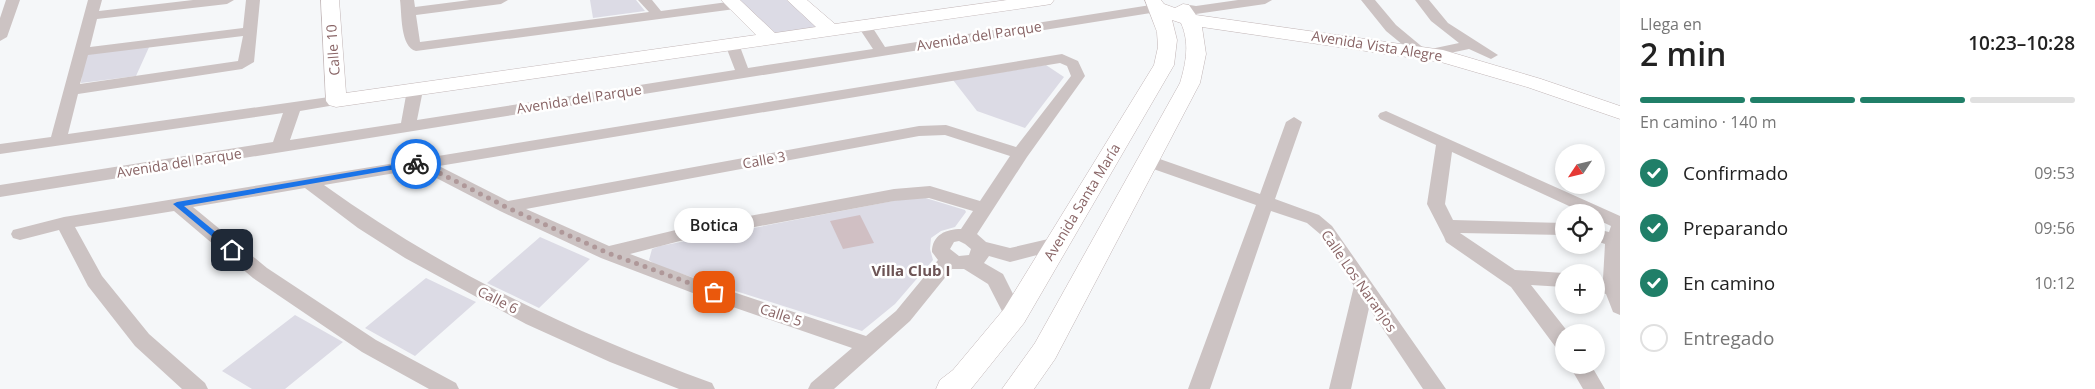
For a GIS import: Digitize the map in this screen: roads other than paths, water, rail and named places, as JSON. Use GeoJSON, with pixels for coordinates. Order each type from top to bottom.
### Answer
{"type":"FeatureCollection","features":[{"type":"Feature","properties":{"kind":"street"},"geometry":{"type":"LineString","coordinates":[[0,37],[13,0]]}},
{"type":"Feature","properties":{"kind":"street"},"geometry":{"type":"LineString","coordinates":[[58,140],[95,0]]}},
{"type":"Feature","properties":{"kind":"street"},"geometry":{"type":"LineString","coordinates":[[91,16],[227,0]]}},
{"type":"Feature","properties":{"kind":"street"},"geometry":{"type":"LineString","coordinates":[[72,90],[233,68],[247,62],[253,0]]}},
{"type":"Feature","properties":{"kind":"street","name":"Calle 10"},"geometry":{"type":"LineString","coordinates":[[330,0],[336,101]]}},
{"type":"Feature","properties":{"kind":"street"},"geometry":{"type":"LineString","coordinates":[[501,0],[407,6],[413,44],[416,46],[658,15],[732,2],[769,38]]}},
{"type":"Feature","properties":{"kind":"street"},"geometry":{"type":"LineString","coordinates":[[645,0],[658,15]]}},
{"type":"Feature","properties":{"kind":"street"},"geometry":{"type":"LineString","coordinates":[[796,0],[830,30]]}},
{"type":"Feature","properties":{"kind":"street","name":"Avenida del Parque"},"geometry":{"type":"LineString","coordinates":[[0,148],[1037,0]]}},
{"type":"Feature","properties":{"kind":"street","name":"Avenida del Parque"},"geometry":{"type":"LineString","coordinates":[[0,191],[1172,7],[1196,10],[1265,0]]}},
{"type":"Feature","properties":{"kind":"street"},"geometry":{"type":"LineString","coordinates":[[1368,0],[1381,20],[1397,35],[1425,52],[1471,44]]}},
{"type":"Feature","properties":{"kind":"street"},"geometry":{"type":"LineString","coordinates":[[1422,0],[1436,20],[1491,55]]}},
{"type":"Feature","properties":{"kind":"street"},"geometry":{"type":"LineString","coordinates":[[1016,389],[1045,351],[1190,83],[1198,59],[1196,38],[1172,7]]}},
{"type":"Feature","properties":{"kind":"street","name":"Avenida Vista Alegre"},"geometry":{"type":"LineString","coordinates":[[1172,7],[1425,52],[1534,83],[1620,113]]}},
{"type":"Feature","properties":{"kind":"street","name":"Avenida Santa María"},"geometry":{"type":"LineString","coordinates":[[958,385],[1014,316],[1164,65],[1169,44],[1165,25],[1172,7]]}},
{"type":"Feature","properties":{"kind":"street"},"geometry":{"type":"LineString","coordinates":[[864,25],[882,52]]}},
{"type":"Feature","properties":{"kind":"street"},"geometry":{"type":"LineString","coordinates":[[81,52],[250,31]]}},
{"type":"Feature","properties":{"kind":"street"},"geometry":{"type":"LineString","coordinates":[[732,44],[743,73]]}},
{"type":"Feature","properties":{"kind":"street"},"geometry":{"type":"LineString","coordinates":[[20,234],[64,223],[1042,60],[1062,58],[1073,64],[1078,76],[982,208],[973,241],[980,255],[958,262],[903,316],[819,389]]}},
{"type":"Feature","properties":{"kind":"street"},"geometry":{"type":"LineString","coordinates":[[408,126],[415,90]]}},
{"type":"Feature","properties":{"kind":"street"},"geometry":{"type":"LineString","coordinates":[[280,147],[293,107]]}},
{"type":"Feature","properties":{"kind":"street"},"geometry":{"type":"LineString","coordinates":[[1386,116],[1445,143],[1619,232]]}},
{"type":"Feature","properties":{"kind":"street"},"geometry":{"type":"LineString","coordinates":[[1199,389],[1294,122]]}},
{"type":"Feature","properties":{"kind":"street","name":"Calle 3"},"geometry":{"type":"LineString","coordinates":[[506,207],[919,131],[946,130],[1020,154]]}},
{"type":"Feature","properties":{"kind":"street"},"geometry":{"type":"LineString","coordinates":[[1445,143],[1436,204],[1453,237],[1518,282],[1555,331]]}},
{"type":"Feature","properties":{"kind":"street"},"geometry":{"type":"LineString","coordinates":[[1108,158],[1146,165]]}},
{"type":"Feature","properties":{"kind":"street","name":"Calle 5"},"geometry":{"type":"LineString","coordinates":[[420,163],[506,207],[608,253],[732,299],[869,345]]}},
{"type":"Feature","properties":{"kind":"street","name":"Calle Los Naranjos"},"geometry":{"type":"LineString","coordinates":[[1146,165],[1313,219],[1326,230],[1435,389]]}},
{"type":"Feature","properties":{"kind":"street","name":"Calle 6"},"geometry":{"type":"LineString","coordinates":[[308,182],[372,228],[451,276],[546,325],[657,372],[704,389]]}},
{"type":"Feature","properties":{"kind":"street"},"geometry":{"type":"LineString","coordinates":[[608,253],[680,235],[894,195],[930,192],[982,208]]}},
{"type":"Feature","properties":{"kind":"street"},"geometry":{"type":"LineString","coordinates":[[177,204],[260,273],[369,346],[448,389]]}},
{"type":"Feature","properties":{"kind":"street"},"geometry":{"type":"LineString","coordinates":[[64,223],[95,281],[142,340],[196,389]]}},
{"type":"Feature","properties":{"kind":"street"},"geometry":{"type":"LineString","coordinates":[[1447,226],[1555,228]]}},
{"type":"Feature","properties":{"kind":"street"},"geometry":{"type":"LineString","coordinates":[[1605,234],[1619,232]]}},
{"type":"Feature","properties":{"kind":"street"},"geometry":{"type":"LineString","coordinates":[[1610,294],[1619,232]]}},
{"type":"Feature","properties":{"kind":"street"},"geometry":{"type":"LineString","coordinates":[[1014,316],[996,279],[941,252],[941,244],[948,237],[973,241],[1010,255],[1057,243]]}},
{"type":"Feature","properties":{"kind":"street"},"geometry":{"type":"LineString","coordinates":[[996,279],[1010,255]]}},
{"type":"Feature","properties":{"kind":"street"},"geometry":{"type":"LineString","coordinates":[[1512,277],[1555,279]]}},
{"type":"Feature","properties":{"kind":"street"},"geometry":{"type":"LineString","coordinates":[[1340,389],[1364,286]]}},
{"type":"Feature","properties":{"kind":"street"},"geometry":{"type":"LineString","coordinates":[[1585,374],[1594,389]]}},
{"type":"Feature","properties":{"kind":"place","name":"Botica"},"geometry":{"type":"Point","coordinates":[714,292]}},
{"type":"Feature","properties":{"kind":"district","name":"Villa Club I"},"geometry":{"type":"Point","coordinates":[911,271]}}]}
